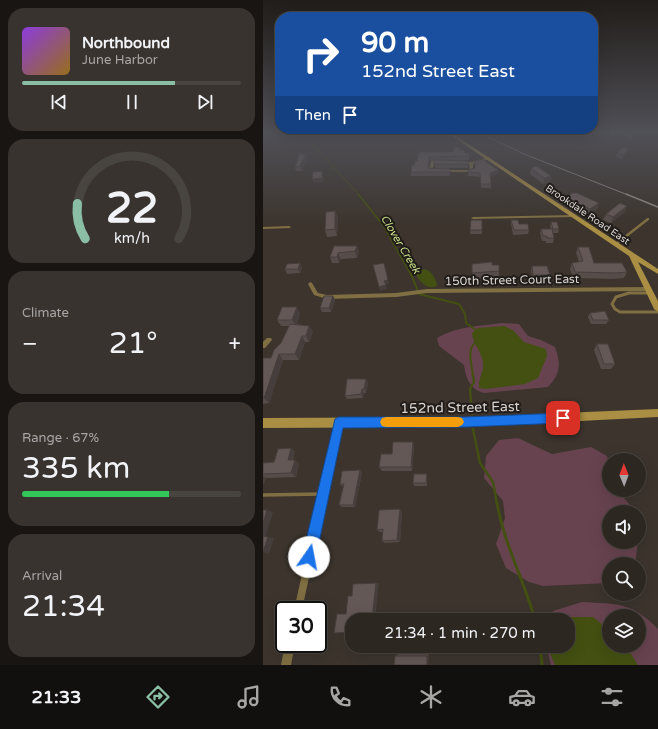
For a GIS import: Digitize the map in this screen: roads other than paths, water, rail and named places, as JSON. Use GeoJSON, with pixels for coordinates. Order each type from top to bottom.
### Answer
{"type":"FeatureCollection","features":[{"type":"Feature","properties":{"kind":"main road","name":"Brookdale Road East"},"geometry":{"type":"LineString","coordinates":[[496,163],[657,271]]}},
{"type":"Feature","properties":{"kind":"main road"},"geometry":{"type":"LineString","coordinates":[[632,255],[658,309]]}},
{"type":"Feature","properties":{"kind":"main road"},"geometry":{"type":"LineString","coordinates":[[642,277],[657,271]]}},
{"type":"Feature","properties":{"kind":"main road","name":"152nd Street East"},"geometry":{"type":"LineString","coordinates":[[263,423],[472,422],[658,413]]}},
{"type":"Feature","properties":{"kind":"street"},"geometry":{"type":"LineString","coordinates":[[432,163],[431,171],[472,171],[471,163]]}},
{"type":"Feature","properties":{"kind":"street"},"geometry":{"type":"LineString","coordinates":[[473,218],[575,216]]}},
{"type":"Feature","properties":{"kind":"street"},"geometry":{"type":"LineString","coordinates":[[263,228],[289,227]]}},
{"type":"Feature","properties":{"kind":"street","name":"150th Street Court East"},"geometry":{"type":"LineString","coordinates":[[310,284],[316,294],[327,297],[396,295],[427,291],[649,291]]}},
{"type":"Feature","properties":{"kind":"street"},"geometry":{"type":"LineString","coordinates":[[263,346],[269,340]]}},
{"type":"Feature","properties":{"kind":"street"},"geometry":{"type":"LineString","coordinates":[[300,601],[339,422]]}},
{"type":"Feature","properties":{"kind":"street"},"geometry":{"type":"LineString","coordinates":[[286,665],[288,653]]}},
{"type":"Feature","properties":{"kind":"lane"},"geometry":{"type":"LineString","coordinates":[[616,244],[648,219]]}},
{"type":"Feature","properties":{"kind":"lane"},"geometry":{"type":"LineString","coordinates":[[649,291],[623,294],[616,297],[612,304],[615,309],[620,312],[658,312]]}},
{"type":"Feature","properties":{"kind":"lane"},"geometry":{"type":"LineString","coordinates":[[263,495],[323,494]]}},
{"type":"Feature","properties":{"kind":"waterway","name":"Clover Creek"},"geometry":{"type":"LineString","coordinates":[[330,163],[359,195]]}},
{"type":"Feature","properties":{"kind":"waterway","name":"Clover Creek"},"geometry":{"type":"LineString","coordinates":[[358,194],[383,225],[411,275]]}},
{"type":"Feature","properties":{"kind":"waterway"},"geometry":{"type":"LineString","coordinates":[[411,274],[419,294],[459,304],[465,314],[466,323],[477,331]]}},
{"type":"Feature","properties":{"kind":"waterway"},"geometry":{"type":"LineString","coordinates":[[473,376],[470,353],[476,342]]}},
{"type":"Feature","properties":{"kind":"waterway"},"geometry":{"type":"LineString","coordinates":[[472,414],[470,389],[474,382],[473,375]]}},
{"type":"Feature","properties":{"kind":"waterway"},"geometry":{"type":"LineString","coordinates":[[473,429],[480,463],[493,482],[497,504]]}},
{"type":"Feature","properties":{"kind":"waterway"},"geometry":{"type":"LineString","coordinates":[[497,503],[504,533],[533,613]]}},
{"type":"Feature","properties":{"kind":"waterway"},"geometry":{"type":"LineString","coordinates":[[541,653],[542,665]]}},
{"type":"Feature","properties":{"kind":"railway"},"geometry":{"type":"LineString","coordinates":[[547,163],[628,195]]}},
{"type":"Feature","properties":{"kind":"railway"},"geometry":{"type":"LineString","coordinates":[[626,194],[658,207]]}}]}
